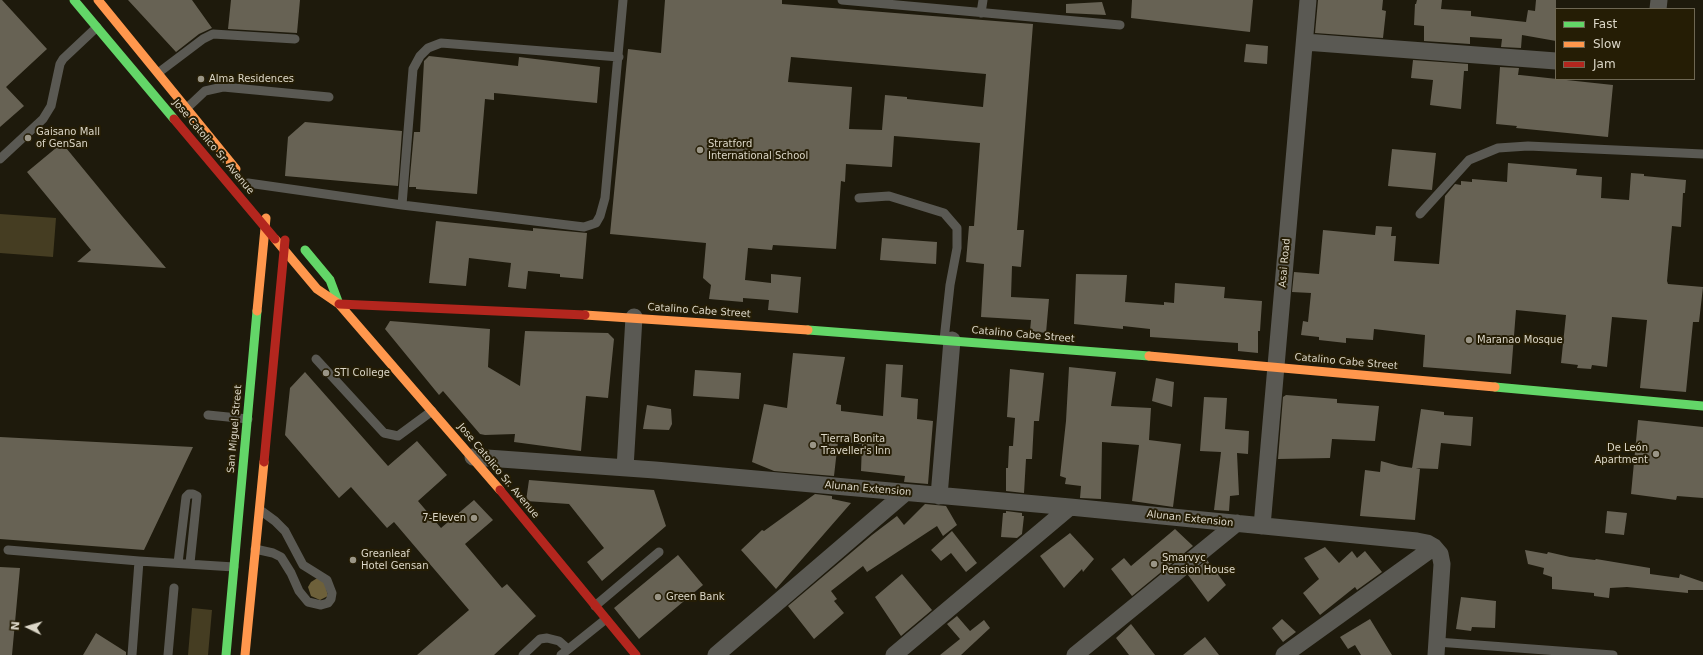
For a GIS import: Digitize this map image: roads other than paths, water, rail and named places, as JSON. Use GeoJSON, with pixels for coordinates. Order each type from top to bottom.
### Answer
{"type":"FeatureCollection","features":[{"type":"Feature","properties":{"kind":"street","name":"Jose Catolico Sr. Avenue"},"geometry":{"type":"LineString","coordinates":[[74,0],[317,288],[339,304],[473,457],[636,655]]}},
{"type":"Feature","properties":{"kind":"street","name":"Jose Catolico Sr. Avenue"},"geometry":{"type":"LineString","coordinates":[[98,0],[257,194]]}},
{"type":"Feature","properties":{"kind":"street","name":"Asai Road"},"geometry":{"type":"LineString","coordinates":[[1262,526],[1308,0]]}},
{"type":"Feature","properties":{"kind":"street"},"geometry":{"type":"LineString","coordinates":[[1305,42],[1555,61]]}},
{"type":"Feature","properties":{"kind":"street","name":"San Miguel Street"},"geometry":{"type":"LineString","coordinates":[[245,655],[243,567],[248,419],[265,226],[272,211]]}},
{"type":"Feature","properties":{"kind":"street","name":"Jose Catolico Sr. Avenue"},"geometry":{"type":"LineString","coordinates":[[292,235],[330,280],[339,304]]}},
{"type":"Feature","properties":{"kind":"street","name":"San Miguel Street"},"geometry":{"type":"LineString","coordinates":[[226,655],[243,567],[255,549],[284,249],[292,235]]}},
{"type":"Feature","properties":{"kind":"street","name":"Catalino Cabe Street"},"geometry":{"type":"LineString","coordinates":[[339,304],[634,317],[948,340],[1276,367],[1703,406]]}},
{"type":"Feature","properties":{"kind":"street"},"geometry":{"type":"LineString","coordinates":[[625,468],[634,317]]}},
{"type":"Feature","properties":{"kind":"street"},"geometry":{"type":"LineString","coordinates":[[939,496],[948,340]]}},
{"type":"Feature","properties":{"kind":"street","name":"Alunan Extension"},"geometry":{"type":"LineString","coordinates":[[473,457],[625,468],[1070,507],[1405,539],[1427,543],[1434,547]]}},
{"type":"Feature","properties":{"kind":"street"},"geometry":{"type":"LineString","coordinates":[[716,655],[904,493]]}},
{"type":"Feature","properties":{"kind":"street"},"geometry":{"type":"LineString","coordinates":[[894,655],[1070,507]]}},
{"type":"Feature","properties":{"kind":"street"},"geometry":{"type":"LineString","coordinates":[[1075,655],[1237,523]]}},
{"type":"Feature","properties":{"kind":"street"},"geometry":{"type":"LineString","coordinates":[[1284,655],[1434,547],[1440,554],[1442,564],[1436,649]]}},
{"type":"Feature","properties":{"kind":"lane"},"geometry":{"type":"LineString","coordinates":[[248,183],[402,205],[584,227],[596,223],[600,216],[605,198],[623,0]]}},
{"type":"Feature","properties":{"kind":"lane"},"geometry":{"type":"LineString","coordinates":[[842,0],[1120,25]]}},
{"type":"Feature","properties":{"kind":"lane"},"geometry":{"type":"LineString","coordinates":[[981,12],[983,0]]}},
{"type":"Feature","properties":{"kind":"lane"},"geometry":{"type":"LineString","coordinates":[[0,159],[44,120],[51,106],[60,64],[63,59],[97,27]]}},
{"type":"Feature","properties":{"kind":"lane"},"geometry":{"type":"LineString","coordinates":[[158,73],[203,39],[213,34],[295,39]]}},
{"type":"Feature","properties":{"kind":"lane"},"geometry":{"type":"LineString","coordinates":[[402,205],[413,70],[420,56],[428,48],[441,43],[619,57]]}},
{"type":"Feature","properties":{"kind":"lane"},"geometry":{"type":"LineString","coordinates":[[187,108],[206,91],[223,87],[329,97]]}},
{"type":"Feature","properties":{"kind":"lane"},"geometry":{"type":"LineString","coordinates":[[1420,214],[1469,160],[1482,153],[1498,148],[1528,146],[1703,154]]}},
{"type":"Feature","properties":{"kind":"lane"},"geometry":{"type":"LineString","coordinates":[[859,198],[889,196],[944,213],[957,228],[957,248],[950,285],[948,340]]}},
{"type":"Feature","properties":{"kind":"lane"},"geometry":{"type":"LineString","coordinates":[[316,359],[384,433],[398,436],[432,411]]}},
{"type":"Feature","properties":{"kind":"lane"},"geometry":{"type":"LineString","coordinates":[[208,415],[248,419]]}},
{"type":"Feature","properties":{"kind":"lane"},"geometry":{"type":"LineString","coordinates":[[178,562],[186,497],[189,494],[193,494],[197,496],[190,563]]}},
{"type":"Feature","properties":{"kind":"lane"},"geometry":{"type":"LineString","coordinates":[[255,549],[273,553],[281,557],[291,573],[299,592],[308,602],[321,605],[328,603],[331,599],[332,593],[327,580],[303,565],[285,531],[275,521],[258,509]]}},
{"type":"Feature","properties":{"kind":"lane"},"geometry":{"type":"LineString","coordinates":[[8,550],[139,561],[178,562],[243,567]]}},
{"type":"Feature","properties":{"kind":"lane"},"geometry":{"type":"LineString","coordinates":[[595,606],[658,552]]}},
{"type":"Feature","properties":{"kind":"lane"},"geometry":{"type":"LineString","coordinates":[[132,655],[139,561]]}},
{"type":"Feature","properties":{"kind":"lane"},"geometry":{"type":"LineString","coordinates":[[168,655],[174,588]]}},
{"type":"Feature","properties":{"kind":"lane"},"geometry":{"type":"LineString","coordinates":[[523,655],[540,639],[547,638],[559,641],[565,652],[606,618]]}},
{"type":"Feature","properties":{"kind":"lane"},"geometry":{"type":"LineString","coordinates":[[1436,649],[1613,655]]}},
{"type":"Feature","properties":{"kind":"place","name":"Alma Residences"},"geometry":{"type":"Point","coordinates":[201,79]}},
{"type":"Feature","properties":{"kind":"place","name":"Gaisano Mall of GenSan"},"geometry":{"type":"Point","coordinates":[28,138]}},
{"type":"Feature","properties":{"kind":"place","name":"Stratford International School"},"geometry":{"type":"Point","coordinates":[700,150]}},
{"type":"Feature","properties":{"kind":"place","name":"Maranao Mosque"},"geometry":{"type":"Point","coordinates":[1469,340]}},
{"type":"Feature","properties":{"kind":"place","name":"STI College"},"geometry":{"type":"Point","coordinates":[326,373]}},
{"type":"Feature","properties":{"kind":"place","name":"Tierra Bonita Traveller's Inn"},"geometry":{"type":"Point","coordinates":[813,445]}},
{"type":"Feature","properties":{"kind":"place","name":"De León Apartment"},"geometry":{"type":"Point","coordinates":[1656,454]}},
{"type":"Feature","properties":{"kind":"place","name":"7-Eleven"},"geometry":{"type":"Point","coordinates":[474,518]}},
{"type":"Feature","properties":{"kind":"place","name":"Greanleaf Hotel Gensan"},"geometry":{"type":"Point","coordinates":[353,560]}},
{"type":"Feature","properties":{"kind":"place","name":"Smarvyc Pension House"},"geometry":{"type":"Point","coordinates":[1154,564]}},
{"type":"Feature","properties":{"kind":"place","name":"Green Bank"},"geometry":{"type":"Point","coordinates":[658,597]}}]}
